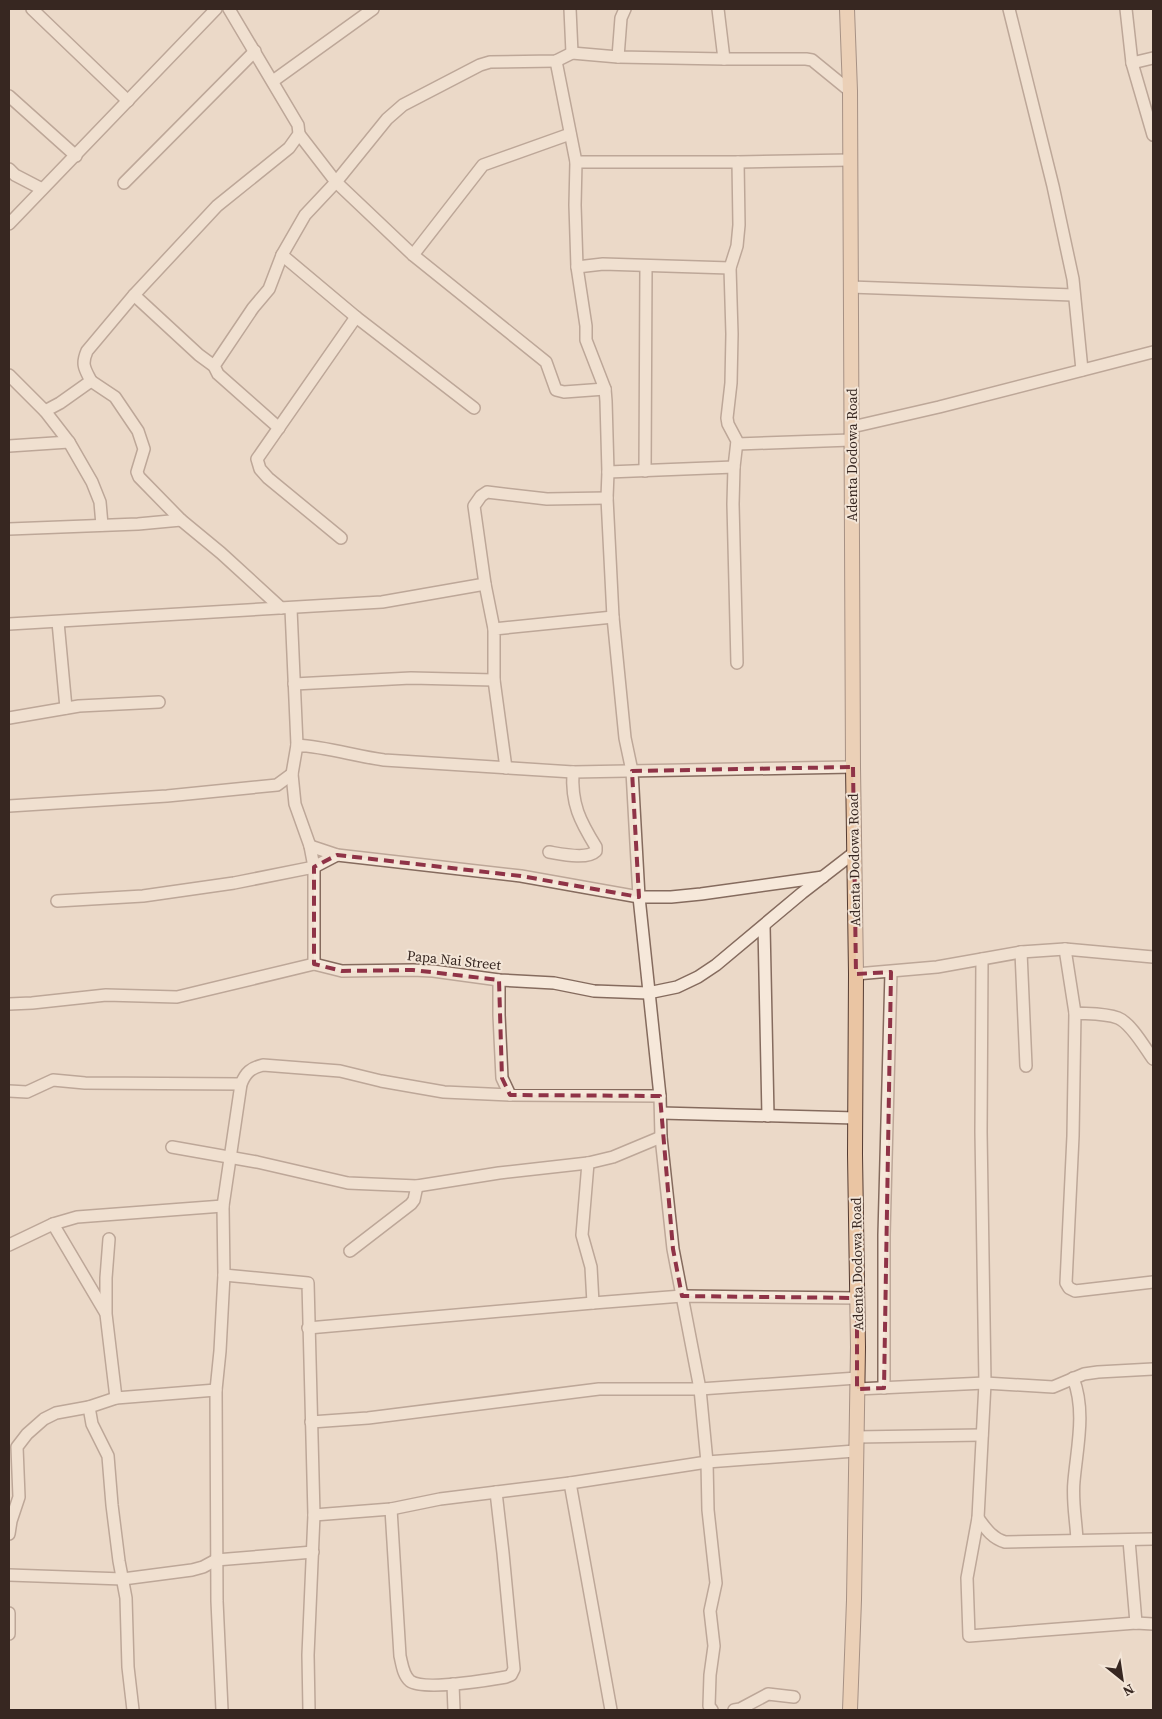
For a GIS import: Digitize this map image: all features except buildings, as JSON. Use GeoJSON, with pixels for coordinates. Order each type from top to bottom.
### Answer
{"type":"FeatureCollection","features":[{"type":"Feature","properties":{"kind":"main road","name":"Adenta Dodowa Road"},"geometry":{"type":"LineString","coordinates":[[847,9],[850,91],[852,767],[855,852],[857,1298],[854,1600],[850,1710]]}},
{"type":"Feature","properties":{"kind":"street"},"geometry":{"type":"LineString","coordinates":[[32,9],[128,101]]}},
{"type":"Feature","properties":{"kind":"street"},"geometry":{"type":"LineString","coordinates":[[9,224],[216,9]]}},
{"type":"Feature","properties":{"kind":"street"},"geometry":{"type":"LineString","coordinates":[[229,9],[273,81],[298,126],[299,134],[336,182],[413,255],[546,362],[556,390],[564,392],[605,389]]}},
{"type":"Feature","properties":{"kind":"street"},"geometry":{"type":"LineString","coordinates":[[273,81],[373,9]]}},
{"type":"Feature","properties":{"kind":"street"},"geometry":{"type":"LineString","coordinates":[[570,9],[572,53]]}},
{"type":"Feature","properties":{"kind":"street"},"geometry":{"type":"LineString","coordinates":[[618,57],[621,18],[624,9]]}},
{"type":"Feature","properties":{"kind":"street"},"geometry":{"type":"LineString","coordinates":[[718,9],[724,60]]}},
{"type":"Feature","properties":{"kind":"street"},"geometry":{"type":"LineString","coordinates":[[1009,9],[1053,186],[1073,279],[1073,295],[1082,370]]}},
{"type":"Feature","properties":{"kind":"street"},"geometry":{"type":"LineString","coordinates":[[1126,9],[1132,63],[1153,135]]}},
{"type":"Feature","properties":{"kind":"street"},"geometry":{"type":"LineString","coordinates":[[124,183],[255,51]]}},
{"type":"Feature","properties":{"kind":"street"},"geometry":{"type":"LineString","coordinates":[[214,366],[253,308],[269,289],[282,255],[305,215],[336,182],[376,131],[403,105],[480,65],[490,62],[556,61],[572,53],[618,57],[724,60],[798,58],[812,60],[850,91]]}},
{"type":"Feature","properties":{"kind":"street"},"geometry":{"type":"LineString","coordinates":[[1132,63],[1153,58]]}},
{"type":"Feature","properties":{"kind":"street"},"geometry":{"type":"LineString","coordinates":[[556,61],[576,162],[574,205],[577,268],[586,326],[587,346],[605,389],[607,498],[613,617],[625,738],[632,771],[639,897],[660,1096],[661,1137],[673,1249],[700,1389],[707,1462],[708,1510],[716,1583],[710,1617],[714,1646],[710,1675],[709,1706],[712,1710]]}},
{"type":"Feature","properties":{"kind":"street"},"geometry":{"type":"LineString","coordinates":[[9,96],[76,156]]}},
{"type":"Feature","properties":{"kind":"street"},"geometry":{"type":"LineString","coordinates":[[299,134],[289,148],[217,206],[134,295],[87,351],[83,360],[84,368],[91,381],[116,397],[132,421],[144,446],[137,472],[139,477],[181,520],[286,608],[294,684],[297,745],[292,774],[295,804],[310,846],[314,867],[314,964]]}},
{"type":"Feature","properties":{"kind":"street"},"geometry":{"type":"LineString","coordinates":[[413,255],[483,165],[570,134]]}},
{"type":"Feature","properties":{"kind":"street"},"geometry":{"type":"LineString","coordinates":[[576,162],[850,160]]}},
{"type":"Feature","properties":{"kind":"street"},"geometry":{"type":"LineString","coordinates":[[737,663],[733,536],[734,467],[737,444],[736,437],[728,424],[727,418],[731,383],[732,334],[730,268],[737,246],[739,225],[738,162]]}},
{"type":"Feature","properties":{"kind":"street"},"geometry":{"type":"LineString","coordinates":[[9,169],[28,183],[42,189]]}},
{"type":"Feature","properties":{"kind":"street"},"geometry":{"type":"LineString","coordinates":[[282,255],[356,317],[474,408]]}},
{"type":"Feature","properties":{"kind":"street"},"geometry":{"type":"LineString","coordinates":[[577,268],[603,264],[730,268]]}},
{"type":"Feature","properties":{"kind":"street"},"geometry":{"type":"LineString","coordinates":[[645,471],[646,266]]}},
{"type":"Feature","properties":{"kind":"street"},"geometry":{"type":"LineString","coordinates":[[850,287],[1073,295]]}},
{"type":"Feature","properties":{"kind":"street"},"geometry":{"type":"LineString","coordinates":[[134,295],[199,355],[214,366],[218,374],[279,428]]}},
{"type":"Feature","properties":{"kind":"street"},"geometry":{"type":"LineString","coordinates":[[341,538],[268,478],[260,469],[257,460],[356,317]]}},
{"type":"Feature","properties":{"kind":"street"},"geometry":{"type":"LineString","coordinates":[[737,444],[852,434],[938,407],[1153,352]]}},
{"type":"Feature","properties":{"kind":"street"},"geometry":{"type":"LineString","coordinates":[[9,375],[45,411],[68,442],[92,482],[100,502],[102,525]]}},
{"type":"Feature","properties":{"kind":"street"},"geometry":{"type":"LineString","coordinates":[[45,411],[91,381]]}},
{"type":"Feature","properties":{"kind":"street"},"geometry":{"type":"LineString","coordinates":[[9,446],[68,442]]}},
{"type":"Feature","properties":{"kind":"street"},"geometry":{"type":"LineString","coordinates":[[608,472],[734,467]]}},
{"type":"Feature","properties":{"kind":"street"},"geometry":{"type":"LineString","coordinates":[[506,768],[494,680],[494,629],[485,584],[474,506],[481,496],[488,492],[547,499],[607,498]]}},
{"type":"Feature","properties":{"kind":"street"},"geometry":{"type":"LineString","coordinates":[[9,530],[181,520]]}},
{"type":"Feature","properties":{"kind":"street"},"geometry":{"type":"LineString","coordinates":[[9,624],[387,602],[485,584]]}},
{"type":"Feature","properties":{"kind":"street"},"geometry":{"type":"LineString","coordinates":[[494,629],[613,617]]}},
{"type":"Feature","properties":{"kind":"street"},"geometry":{"type":"LineString","coordinates":[[58,622],[66,708]]}},
{"type":"Feature","properties":{"kind":"street"},"geometry":{"type":"LineString","coordinates":[[294,684],[411,678],[494,680]]}},
{"type":"Feature","properties":{"kind":"street"},"geometry":{"type":"LineString","coordinates":[[9,718],[66,708],[159,702]]}},
{"type":"Feature","properties":{"kind":"street"},"geometry":{"type":"LineString","coordinates":[[297,745],[325,747],[362,757],[384,760],[573,772],[852,767]]}},
{"type":"Feature","properties":{"kind":"street"},"geometry":{"type":"LineString","coordinates":[[549,852],[585,856],[592,855],[596,851],[596,847],[579,819],[576,809],[572,787],[573,772]]}},
{"type":"Feature","properties":{"kind":"street"},"geometry":{"type":"LineString","coordinates":[[9,806],[168,796],[277,785],[292,774]]}},
{"type":"Feature","properties":{"kind":"street"},"geometry":{"type":"LineString","coordinates":[[277,785],[295,804]]}},
{"type":"Feature","properties":{"kind":"street"},"geometry":{"type":"LineString","coordinates":[[310,846],[337,855],[521,876],[639,897],[671,897],[701,894],[824,876]]}},
{"type":"Feature","properties":{"kind":"street","name":"Papa Nai Street"},"geometry":{"type":"LineString","coordinates":[[9,1004],[51,1002],[106,995],[177,997],[314,964],[342,972],[413,970],[499,980],[554,983],[610,992],[648,993],[677,987],[698,977],[716,965],[802,893],[855,852]]}},
{"type":"Feature","properties":{"kind":"street"},"geometry":{"type":"LineString","coordinates":[[57,901],[152,895],[234,883],[314,867],[337,855]]}},
{"type":"Feature","properties":{"kind":"street"},"geometry":{"type":"LineString","coordinates":[[764,926],[768,1116]]}},
{"type":"Feature","properties":{"kind":"street"},"geometry":{"type":"LineString","coordinates":[[856,974],[937,967],[1021,952],[1065,949],[1153,957]]}},
{"type":"Feature","properties":{"kind":"street"},"geometry":{"type":"LineString","coordinates":[[1065,949],[1075,1013],[1073,1136],[1066,1283],[1069,1288],[1075,1290],[1153,1282]]}},
{"type":"Feature","properties":{"kind":"street"},"geometry":{"type":"LineString","coordinates":[[1021,952],[1026,1066]]}},
{"type":"Feature","properties":{"kind":"street"},"geometry":{"type":"LineString","coordinates":[[982,959],[981,1132],[985,1383],[978,1518],[967,1578],[969,1636],[1136,1623],[1153,1624]]}},
{"type":"Feature","properties":{"kind":"street"},"geometry":{"type":"LineString","coordinates":[[884,1388],[884,1236],[891,972]]}},
{"type":"Feature","properties":{"kind":"street"},"geometry":{"type":"LineString","coordinates":[[499,980],[502,1078],[510,1095]]}},
{"type":"Feature","properties":{"kind":"street"},"geometry":{"type":"LineString","coordinates":[[1075,1013],[1118,1018],[1131,1028],[1153,1059]]}},
{"type":"Feature","properties":{"kind":"street"},"geometry":{"type":"LineString","coordinates":[[222,1710],[216,1560],[216,1390],[224,1275],[223,1206],[240,1084],[248,1072],[263,1065],[340,1071],[390,1083],[444,1092],[510,1095],[660,1096]]}},
{"type":"Feature","properties":{"kind":"street"},"geometry":{"type":"LineString","coordinates":[[492,1094],[502,1078]]}},
{"type":"Feature","properties":{"kind":"street"},"geometry":{"type":"LineString","coordinates":[[9,1091],[29,1091],[53,1080],[84,1083],[240,1084]]}},
{"type":"Feature","properties":{"kind":"street"},"geometry":{"type":"LineString","coordinates":[[661,1113],[856,1118]]}},
{"type":"Feature","properties":{"kind":"street"},"geometry":{"type":"LineString","coordinates":[[172,1147],[257,1162],[348,1183],[417,1186],[499,1173],[588,1163],[613,1157],[661,1137]]}},
{"type":"Feature","properties":{"kind":"street"},"geometry":{"type":"LineString","coordinates":[[588,1163],[582,1235],[591,1267],[594,1303]]}},
{"type":"Feature","properties":{"kind":"street"},"geometry":{"type":"LineString","coordinates":[[350,1251],[411,1204],[414,1200],[417,1186]]}},
{"type":"Feature","properties":{"kind":"street"},"geometry":{"type":"LineString","coordinates":[[9,1245],[53,1224],[90,1215],[223,1206]]}},
{"type":"Feature","properties":{"kind":"street"},"geometry":{"type":"LineString","coordinates":[[53,1224],[106,1314]]}},
{"type":"Feature","properties":{"kind":"street"},"geometry":{"type":"LineString","coordinates":[[109,1239],[106,1314],[116,1398]]}},
{"type":"Feature","properties":{"kind":"street"},"geometry":{"type":"LineString","coordinates":[[224,1275],[307,1282],[314,1515],[308,1656],[309,1710]]}},
{"type":"Feature","properties":{"kind":"street"},"geometry":{"type":"LineString","coordinates":[[308,1328],[682,1296],[857,1298]]}},
{"type":"Feature","properties":{"kind":"street"},"geometry":{"type":"LineString","coordinates":[[311,1422],[368,1418],[599,1389],[700,1389],[857,1383],[884,1388],[985,1383],[1053,1387],[1073,1378],[1098,1372],[1153,1369]]}},
{"type":"Feature","properties":{"kind":"street"},"geometry":{"type":"LineString","coordinates":[[1073,1378],[1080,1402],[1074,1482],[1078,1540]]}},
{"type":"Feature","properties":{"kind":"street"},"geometry":{"type":"LineString","coordinates":[[9,1534],[19,1497],[13,1460],[20,1441],[34,1426],[56,1413],[89,1407],[116,1398],[216,1390]]}},
{"type":"Feature","properties":{"kind":"street"},"geometry":{"type":"LineString","coordinates":[[89,1407],[92,1424],[108,1456],[112,1505],[126,1598],[128,1667],[133,1710]]}},
{"type":"Feature","properties":{"kind":"street"},"geometry":{"type":"LineString","coordinates":[[856,1437],[982,1435]]}},
{"type":"Feature","properties":{"kind":"street"},"geometry":{"type":"LineString","coordinates":[[314,1515],[391,1509],[440,1499],[570,1483],[707,1462],[855,1451]]}},
{"type":"Feature","properties":{"kind":"street"},"geometry":{"type":"LineString","coordinates":[[570,1483],[611,1710]]}},
{"type":"Feature","properties":{"kind":"street"},"geometry":{"type":"LineString","coordinates":[[391,1509],[400,1656],[403,1669],[410,1680],[416,1684],[453,1684],[506,1677],[511,1675],[514,1669],[496,1492]]}},
{"type":"Feature","properties":{"kind":"street"},"geometry":{"type":"LineString","coordinates":[[978,1518],[989,1533],[1005,1542],[1036,1543],[1078,1540],[1153,1539]]}},
{"type":"Feature","properties":{"kind":"street"},"geometry":{"type":"LineString","coordinates":[[1130,1540],[1136,1623]]}},
{"type":"Feature","properties":{"kind":"street"},"geometry":{"type":"LineString","coordinates":[[9,1575],[123,1580],[192,1570],[216,1560],[313,1552]]}},
{"type":"Feature","properties":{"kind":"street"},"geometry":{"type":"LineString","coordinates":[[9,1613],[9,1634]]}},
{"type":"Feature","properties":{"kind":"street"},"geometry":{"type":"LineString","coordinates":[[453,1684],[454,1710]]}},
{"type":"Feature","properties":{"kind":"street"},"geometry":{"type":"LineString","coordinates":[[734,1710],[740,1709],[768,1694],[794,1697]]}},
{"type":"Feature","properties":{"kind":"highlighted area"},"geometry":{"type":"Polygon","coordinates":[[[853,767],[856,974],[891,972],[884,1388],[857,1389],[857,1298],[682,1296],[673,1249],[660,1096],[510,1095],[502,1078],[499,980],[413,970],[342,971],[314,964],[314,867],[337,855],[521,876],[639,897],[632,771],[853,767]]]}}]}
